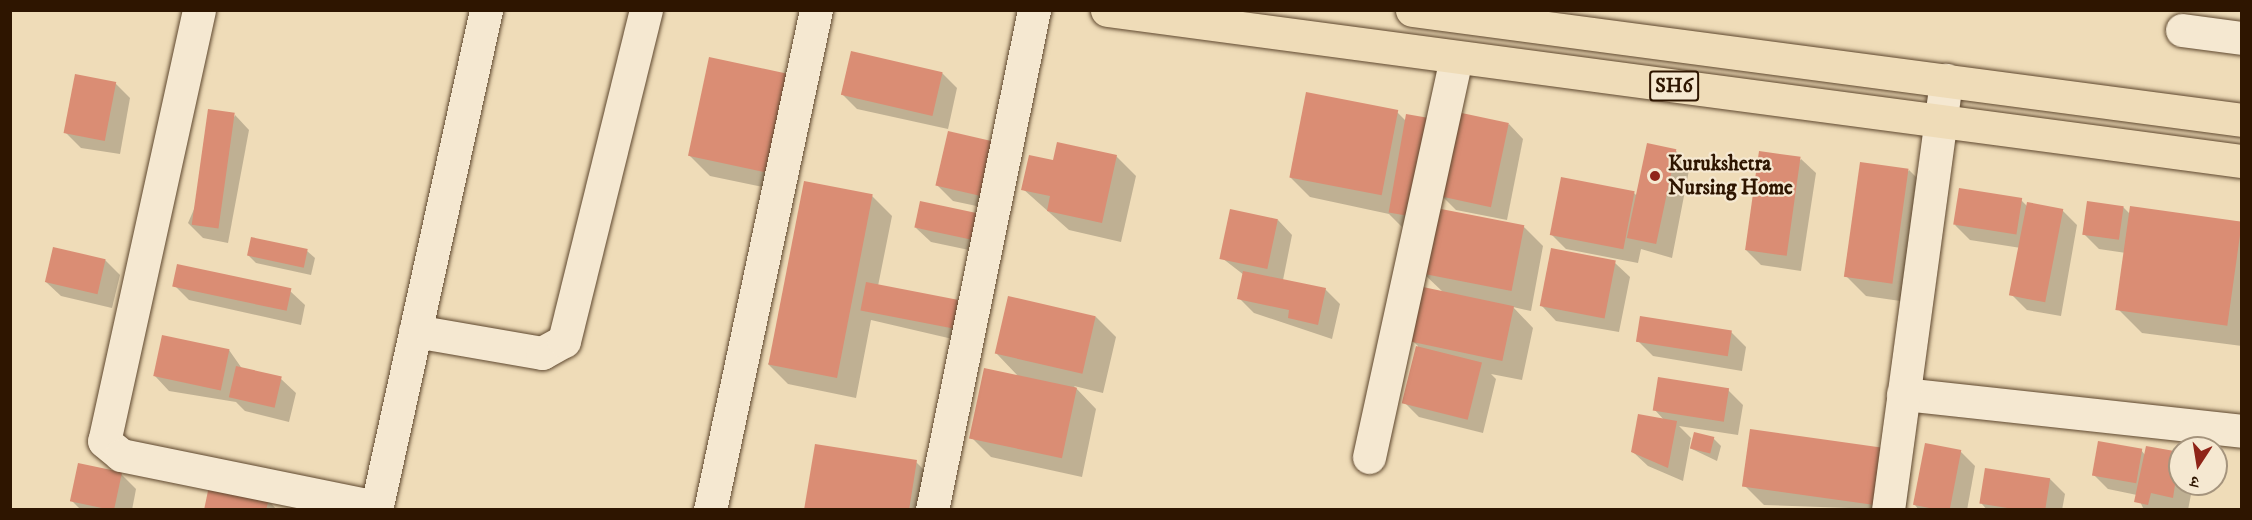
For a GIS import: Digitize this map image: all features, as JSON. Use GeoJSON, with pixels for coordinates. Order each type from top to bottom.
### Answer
{"type":"FeatureCollection","features":[{"type":"Feature","properties":{"kind":"main road","name":"SH6"},"geometry":{"type":"LineString","coordinates":[[1107,10],[2241,161]]}},
{"type":"Feature","properties":{"kind":"main road","name":"SH6"},"geometry":{"type":"LineString","coordinates":[[1412,10],[1496,16],[2241,120]]}},
{"type":"Feature","properties":{"kind":"street"},"geometry":{"type":"LineString","coordinates":[[199,10],[104,441],[121,455],[376,508],[486,10]]}},
{"type":"Feature","properties":{"kind":"street"},"geometry":{"type":"LineString","coordinates":[[414,331],[542,353],[564,341],[646,10]]}},
{"type":"Feature","properties":{"kind":"street"},"geometry":{"type":"LineString","coordinates":[[710,510],[816,10]]}},
{"type":"Feature","properties":{"kind":"street"},"geometry":{"type":"LineString","coordinates":[[932,510],[1034,10]]}},
{"type":"Feature","properties":{"kind":"street"},"geometry":{"type":"LineString","coordinates":[[2182,30],[2241,38]]}},
{"type":"Feature","properties":{"kind":"street"},"geometry":{"type":"LineString","coordinates":[[1369,457],[1456,57]]}},
{"type":"Feature","properties":{"kind":"street"},"geometry":{"type":"LineString","coordinates":[[1888,510],[1946,80]]}},
{"type":"Feature","properties":{"kind":"street"},"geometry":{"type":"LineString","coordinates":[[1903,394],[2241,431]]}},
{"type":"Feature","properties":{"kind":"building"},"geometry":{"type":"Polygon","coordinates":[[[851,51],[943,72],[932,116],[841,95],[851,51]]]}},
{"type":"Feature","properties":{"kind":"building"},"geometry":{"type":"Polygon","coordinates":[[[709,57],[793,75],[772,174],[688,156],[709,57]]]}},
{"type":"Feature","properties":{"kind":"building"},"geometry":{"type":"Polygon","coordinates":[[[75,74],[116,82],[105,141],[64,133],[75,74]]]}},
{"type":"Feature","properties":{"kind":"building"},"geometry":{"type":"Polygon","coordinates":[[[1306,92],[1398,110],[1382,195],[1289,177],[1306,92]]]}},
{"type":"Feature","properties":{"kind":"building"},"geometry":{"type":"Polygon","coordinates":[[[208,109],[235,113],[218,229],[192,225],[208,109]]]}},
{"type":"Feature","properties":{"kind":"building"},"geometry":{"type":"Polygon","coordinates":[[[1457,112],[1509,123],[1491,207],[1439,196],[1457,112]]]}},
{"type":"Feature","properties":{"kind":"building"},"geometry":{"type":"Polygon","coordinates":[[[1406,114],[1435,119],[1417,218],[1389,212],[1406,114]]]}},
{"type":"Feature","properties":{"kind":"building"},"geometry":{"type":"Polygon","coordinates":[[[948,131],[997,142],[984,197],[935,186],[948,131]]]}},
{"type":"Feature","properties":{"kind":"building"},"geometry":{"type":"Polygon","coordinates":[[[1057,142],[1117,155],[1102,223],[1047,211],[1050,196],[1021,190],[1029,155],[1053,160],[1057,142]]]}},
{"type":"Feature","properties":{"kind":"building"},"geometry":{"type":"Polygon","coordinates":[[[1647,143],[1676,149],[1656,244],[1627,238],[1647,143]]]}},
{"type":"Feature","properties":{"kind":"building"},"geometry":{"type":"Polygon","coordinates":[[[1759,151],[1801,157],[1787,256],[1745,250],[1759,151]]]}},
{"type":"Feature","properties":{"kind":"building"},"geometry":{"type":"Polygon","coordinates":[[[1860,162],[1909,169],[1892,284],[1844,277],[1860,162]]]}},
{"type":"Feature","properties":{"kind":"building"},"geometry":{"type":"Polygon","coordinates":[[[1561,177],[1635,191],[1623,249],[1550,235],[1561,177]]]}},
{"type":"Feature","properties":{"kind":"building"},"geometry":{"type":"Polygon","coordinates":[[[804,181],[873,194],[837,378],[768,365],[804,181]]]}},
{"type":"Feature","properties":{"kind":"building"},"geometry":{"type":"Polygon","coordinates":[[[1959,188],[2022,198],[2016,235],[1953,225],[1959,188]]]}},
{"type":"Feature","properties":{"kind":"building"},"geometry":{"type":"Polygon","coordinates":[[[920,201],[985,215],[979,241],[914,227],[920,201]]]}},
{"type":"Feature","properties":{"kind":"building"},"geometry":{"type":"Polygon","coordinates":[[[2087,201],[2124,206],[2119,240],[2082,235],[2087,201]]]}},
{"type":"Feature","properties":{"kind":"building"},"geometry":{"type":"Polygon","coordinates":[[[2027,202],[2063,209],[2045,302],[2009,295],[2027,202]]]}},
{"type":"Feature","properties":{"kind":"building"},"geometry":{"type":"Polygon","coordinates":[[[2130,206],[2242,222],[2227,326],[2115,310],[2130,206]]]}},
{"type":"Feature","properties":{"kind":"building"},"geometry":{"type":"Polygon","coordinates":[[[1436,208],[1524,225],[1512,291],[1423,274],[1436,208]]]}},
{"type":"Feature","properties":{"kind":"building"},"geometry":{"type":"Polygon","coordinates":[[[1230,209],[1278,219],[1267,269],[1219,259],[1230,209]]]}},
{"type":"Feature","properties":{"kind":"building"},"geometry":{"type":"Polygon","coordinates":[[[251,237],[308,249],[304,268],[247,256],[251,237]]]}},
{"type":"Feature","properties":{"kind":"building"},"geometry":{"type":"Polygon","coordinates":[[[53,247],[106,259],[98,294],[45,282],[53,247]]]}},
{"type":"Feature","properties":{"kind":"building"},"geometry":{"type":"Polygon","coordinates":[[[1551,248],[1616,261],[1605,319],[1540,306],[1551,248]]]}},
{"type":"Feature","properties":{"kind":"building"},"geometry":{"type":"Polygon","coordinates":[[[177,264],[291,288],[287,311],[172,286],[177,264]]]}},
{"type":"Feature","properties":{"kind":"building"},"geometry":{"type":"Polygon","coordinates":[[[1243,271],[1326,288],[1318,325],[1288,318],[1289,310],[1237,299],[1243,271]]]}},
{"type":"Feature","properties":{"kind":"building"},"geometry":{"type":"Polygon","coordinates":[[[866,282],[965,301],[960,330],[860,310],[866,282]]]}},
{"type":"Feature","properties":{"kind":"building"},"geometry":{"type":"Polygon","coordinates":[[[1423,287],[1514,306],[1502,361],[1411,342],[1423,287]]]}},
{"type":"Feature","properties":{"kind":"building"},"geometry":{"type":"Polygon","coordinates":[[[1008,296],[1096,316],[1082,374],[995,353],[1008,296]]]}},
{"type":"Feature","properties":{"kind":"building"},"geometry":{"type":"Polygon","coordinates":[[[1640,316],[1732,331],[1728,356],[1636,342],[1640,316]]]}},
{"type":"Feature","properties":{"kind":"building"},"geometry":{"type":"Polygon","coordinates":[[[162,335],[229,349],[221,390],[153,376],[162,335]]]}},
{"type":"Feature","properties":{"kind":"building"},"geometry":{"type":"Polygon","coordinates":[[[1416,346],[1482,362],[1468,420],[1402,403],[1416,346]]]}},
{"type":"Feature","properties":{"kind":"building"},"geometry":{"type":"Polygon","coordinates":[[[236,366],[282,377],[275,408],[229,397],[236,366]]]}},
{"type":"Feature","properties":{"kind":"building"},"geometry":{"type":"Polygon","coordinates":[[[984,368],[1077,388],[1062,458],[969,438],[984,368]]]}},
{"type":"Feature","properties":{"kind":"building"},"geometry":{"type":"Polygon","coordinates":[[[1658,377],[1729,388],[1724,422],[1653,411],[1658,377]]]}},
{"type":"Feature","properties":{"kind":"building"},"geometry":{"type":"Polygon","coordinates":[[[1638,414],[1677,421],[1668,468],[1631,452],[1638,414]]]}},
{"type":"Feature","properties":{"kind":"building"},"geometry":{"type":"Polygon","coordinates":[[[1750,429],[1892,449],[1884,506],[1742,486],[1750,429]]]}},
{"type":"Feature","properties":{"kind":"building"},"geometry":{"type":"Polygon","coordinates":[[[1694,432],[1714,437],[1710,454],[1690,448],[1694,432]]]}},
{"type":"Feature","properties":{"kind":"building"},"geometry":{"type":"Polygon","coordinates":[[[2098,441],[2142,449],[2136,483],[2092,475],[2098,441]]]}},
{"type":"Feature","properties":{"kind":"building"},"geometry":{"type":"Polygon","coordinates":[[[1925,443],[1961,450],[1950,510],[1913,505],[1925,443]]]}},
{"type":"Feature","properties":{"kind":"building"},"geometry":{"type":"Polygon","coordinates":[[[815,444],[917,460],[909,510],[804,510],[815,444]]]}},
{"type":"Feature","properties":{"kind":"building"},"geometry":{"type":"Polygon","coordinates":[[[2146,446],[2168,450],[2168,496],[2173,496],[2173,498],[2151,493],[2148,505],[2134,502],[2146,446]]]}},
{"type":"Feature","properties":{"kind":"building"},"geometry":{"type":"Polygon","coordinates":[[[78,463],[122,472],[114,510],[70,501],[78,463]]]}},
{"type":"Feature","properties":{"kind":"building"},"geometry":{"type":"Polygon","coordinates":[[[1985,468],[2050,478],[2045,510],[2020,510],[1979,504],[1985,468]]]}},
{"type":"Feature","properties":{"kind":"building"},"geometry":{"type":"Polygon","coordinates":[[[209,486],[269,499],[266,510],[204,510],[209,486]]]}},
{"type":"Feature","properties":{"kind":"place","name":"Kurukshetra Nursing Home"},"geometry":{"type":"Point","coordinates":[1655,176]}}]}
